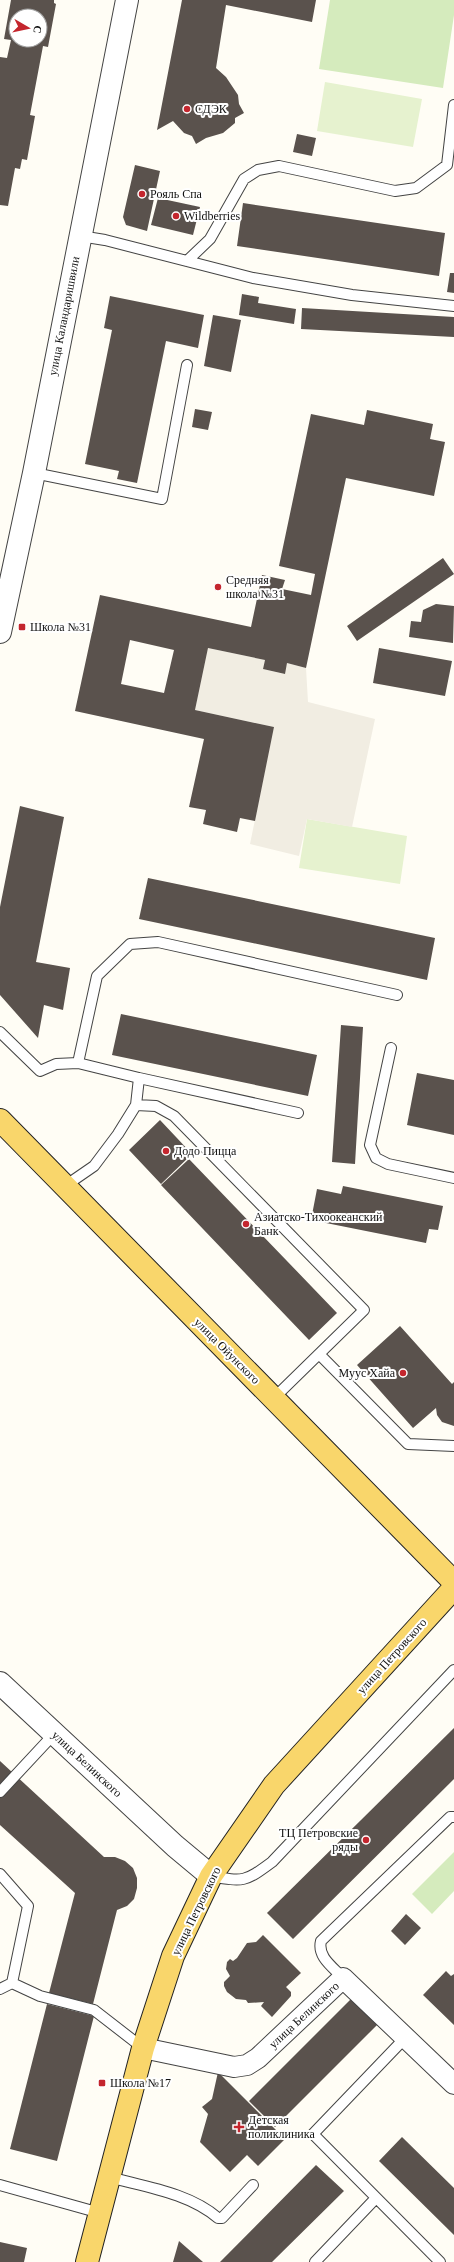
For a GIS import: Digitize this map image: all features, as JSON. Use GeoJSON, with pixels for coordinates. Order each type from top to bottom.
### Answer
{"type":"FeatureCollection","features":[{"type":"Feature","properties":{"kind":"main road","name":"улица Ойунского"},"geometry":{"type":"LineString","coordinates":[[0,1120],[454,1582]]}},
{"type":"Feature","properties":{"kind":"main road","name":"улица Петровского"},"geometry":{"type":"LineString","coordinates":[[87,2262],[143,2048],[173,1956],[211,1876],[274,1785],[454,1588]]}},
{"type":"Feature","properties":{"kind":"street","name":"улица Каландаришвили"},"geometry":{"type":"LineString","coordinates":[[0,632],[34,473],[127,0]]}},
{"type":"Feature","properties":{"kind":"street","name":"улица Белинского"},"geometry":{"type":"LineString","coordinates":[[0,1683],[175,1846],[211,1876]]}},
{"type":"Feature","properties":{"kind":"street","name":"улица Белинского"},"geometry":{"type":"LineString","coordinates":[[143,2048],[234,2067],[247,2065],[258,2058],[344,1978],[454,2084]]}},
{"type":"Feature","properties":{"kind":"lane"},"geometry":{"type":"LineString","coordinates":[[187,261],[210,239],[244,179],[258,170],[279,166],[395,191],[416,188],[450,165],[454,105]]}},
{"type":"Feature","properties":{"kind":"lane"},"geometry":{"type":"LineString","coordinates":[[80,236],[105,240],[253,278],[352,295],[454,306]]}},
{"type":"Feature","properties":{"kind":"lane"},"geometry":{"type":"LineString","coordinates":[[34,473],[162,499],[186,365]]}},
{"type":"Feature","properties":{"kind":"lane"},"geometry":{"type":"LineString","coordinates":[[78,1063],[97,976],[130,944],[158,942],[397,995]]}},
{"type":"Feature","properties":{"kind":"lane"},"geometry":{"type":"LineString","coordinates":[[0,1032],[40,1072],[56,1064],[78,1063],[298,1113]]}},
{"type":"Feature","properties":{"kind":"lane"},"geometry":{"type":"LineString","coordinates":[[391,1048],[370,1145],[376,1158],[388,1164],[454,1178]]}},
{"type":"Feature","properties":{"kind":"lane"},"geometry":{"type":"LineString","coordinates":[[65,1186],[94,1166],[118,1134],[136,1105],[139,1078]]}},
{"type":"Feature","properties":{"kind":"lane"},"geometry":{"type":"LineString","coordinates":[[136,1105],[156,1106],[174,1116],[364,1310],[274,1398]]}},
{"type":"Feature","properties":{"kind":"lane"},"geometry":{"type":"LineString","coordinates":[[319,1354],[408,1444],[454,1446]]}},
{"type":"Feature","properties":{"kind":"lane"},"geometry":{"type":"LineString","coordinates":[[211,1876],[234,1880],[251,1878],[272,1862],[454,1670]]}},
{"type":"Feature","properties":{"kind":"lane"},"geometry":{"type":"LineString","coordinates":[[0,1792],[54,1734]]}},
{"type":"Feature","properties":{"kind":"lane"},"geometry":{"type":"LineString","coordinates":[[344,1978],[323,1957],[319,1949],[321,1941],[450,1818],[454,1817]]}},
{"type":"Feature","properties":{"kind":"lane"},"geometry":{"type":"LineString","coordinates":[[0,1874],[28,1906],[12,1983]]}},
{"type":"Feature","properties":{"kind":"lane"},"geometry":{"type":"LineString","coordinates":[[0,1989],[12,1983]]}},
{"type":"Feature","properties":{"kind":"lane"},"geometry":{"type":"LineString","coordinates":[[12,1983],[40,1996],[94,2010],[143,2048]]}},
{"type":"Feature","properties":{"kind":"lane"},"geometry":{"type":"LineString","coordinates":[[406,2037],[313,2134],[440,2262]]}},
{"type":"Feature","properties":{"kind":"lane"},"geometry":{"type":"LineString","coordinates":[[109,2177],[171,2194],[206,2207],[218,2218],[222,2218],[253,2185]]}},
{"type":"Feature","properties":{"kind":"lane"},"geometry":{"type":"LineString","coordinates":[[0,2185],[100,2213]]}},
{"type":"Feature","properties":{"kind":"lane"},"geometry":{"type":"LineString","coordinates":[[315,2262],[376,2198]]}},
{"type":"Feature","properties":{"kind":"green space"},"geometry":{"type":"Polygon","coordinates":[[[330,0],[454,0],[454,15],[443,88],[319,69],[330,0]]]}},
{"type":"Feature","properties":{"kind":"green space"},"geometry":{"type":"Polygon","coordinates":[[[325,82],[422,99],[413,147],[317,131],[325,82]]]}},
{"type":"Feature","properties":{"kind":"green space"},"geometry":{"type":"Polygon","coordinates":[[[307,819],[407,836],[400,884],[299,868],[307,819]]]}},
{"type":"Feature","properties":{"kind":"green space"},"geometry":{"type":"Polygon","coordinates":[[[454,1852],[454,1891],[432,1914],[412,1894],[454,1852]]]}},
{"type":"Feature","properties":{"kind":"shaded area"},"geometry":{"type":"Polygon","coordinates":[[[208,648],[265,660],[263,669],[284,674],[287,663],[306,668],[308,702],[375,719],[352,827],[307,819],[299,856],[250,844],[274,727],[195,710],[208,648]]]}},
{"type":"Feature","properties":{"kind":"building"},"geometry":{"type":"Polygon","coordinates":[[[11,0],[54,0],[54,3],[56,4],[48,47],[48,8],[10,8],[11,0]]]}},
{"type":"Feature","properties":{"kind":"building"},"geometry":{"type":"Polygon","coordinates":[[[182,0],[316,0],[312,22],[226,5],[216,68],[226,77],[238,95],[239,104],[244,113],[235,118],[235,123],[223,133],[206,138],[196,144],[192,136],[184,133],[173,121],[157,130],[182,0]]]}},
{"type":"Feature","properties":{"kind":"building"},"geometry":{"type":"Polygon","coordinates":[[[8,17],[8,40],[4,39],[8,17]]]}},
{"type":"Feature","properties":{"kind":"building"},"geometry":{"type":"Polygon","coordinates":[[[9,48],[43,48],[30,115],[35,116],[27,160],[22,159],[20,169],[15,168],[8,206],[0,205],[0,57],[7,58],[9,48]]]}},
{"type":"Feature","properties":{"kind":"building"},"geometry":{"type":"Polygon","coordinates":[[[297,134],[316,138],[312,156],[293,152],[297,134]]]}},
{"type":"Feature","properties":{"kind":"building","name":"Рояль Спа"},"geometry":{"type":"Polygon","coordinates":[[[135,165],[160,171],[147,231],[126,225],[123,217],[135,165]]]}},
{"type":"Feature","properties":{"kind":"building","name":"Wildberries"},"geometry":{"type":"Polygon","coordinates":[[[158,198],[200,207],[193,235],[151,225],[158,198]]]}},
{"type":"Feature","properties":{"kind":"building"},"geometry":{"type":"Polygon","coordinates":[[[243,203],[445,233],[439,276],[237,246],[243,203]]]}},
{"type":"Feature","properties":{"kind":"building"},"geometry":{"type":"Polygon","coordinates":[[[450,273],[454,273],[454,293],[447,292],[450,273]]]}},
{"type":"Feature","properties":{"kind":"building"},"geometry":{"type":"Polygon","coordinates":[[[242,294],[259,297],[258,303],[296,309],[294,324],[239,315],[242,294]]]}},
{"type":"Feature","properties":{"kind":"building"},"geometry":{"type":"Polygon","coordinates":[[[110,296],[204,315],[198,348],[166,341],[137,483],[117,479],[119,471],[85,464],[112,330],[104,328],[110,296]]]}},
{"type":"Feature","properties":{"kind":"building"},"geometry":{"type":"Polygon","coordinates":[[[302,308],[454,317],[454,337],[301,329],[302,308]]]}},
{"type":"Feature","properties":{"kind":"building"},"geometry":{"type":"Polygon","coordinates":[[[213,315],[241,320],[231,372],[204,366],[213,315]]]}},
{"type":"Feature","properties":{"kind":"building"},"geometry":{"type":"Polygon","coordinates":[[[195,409],[212,412],[208,430],[192,427],[195,409]]]}},
{"type":"Feature","properties":{"kind":"building"},"geometry":{"type":"Polygon","coordinates":[[[367,410],[433,424],[430,439],[445,442],[434,496],[346,478],[306,668],[287,663],[285,674],[263,669],[265,660],[208,648],[195,710],[274,727],[255,821],[240,818],[237,832],[203,824],[206,810],[189,807],[204,739],[75,711],[100,595],[251,627],[262,575],[285,580],[282,589],[311,595],[315,574],[279,566],[311,414],[364,425],[367,410]],[[130,640],[121,684],[164,693],[174,650],[130,640]]]}},
{"type":"Feature","properties":{"kind":"building"},"geometry":{"type":"Polygon","coordinates":[[[443,558],[454,574],[357,641],[347,626],[443,558]]]}},
{"type":"Feature","properties":{"kind":"building"},"geometry":{"type":"Polygon","coordinates":[[[436,604],[454,606],[453,643],[409,637],[411,621],[421,622],[423,610],[436,604]]]}},
{"type":"Feature","properties":{"kind":"building"},"geometry":{"type":"Polygon","coordinates":[[[379,648],[452,661],[445,696],[373,683],[379,648]]]}},
{"type":"Feature","properties":{"kind":"building"},"geometry":{"type":"Polygon","coordinates":[[[20,806],[64,817],[36,962],[70,968],[63,1010],[44,1005],[38,1038],[0,995],[0,907],[20,806]]]}},
{"type":"Feature","properties":{"kind":"building"},"geometry":{"type":"Polygon","coordinates":[[[148,878],[435,938],[427,980],[139,919],[148,878]]]}},
{"type":"Feature","properties":{"kind":"building"},"geometry":{"type":"Polygon","coordinates":[[[121,1014],[317,1055],[308,1096],[112,1055],[121,1014]]]}},
{"type":"Feature","properties":{"kind":"building"},"geometry":{"type":"Polygon","coordinates":[[[341,1025],[363,1027],[355,1164],[332,1162],[341,1025]]]}},
{"type":"Feature","properties":{"kind":"building"},"geometry":{"type":"Polygon","coordinates":[[[417,1073],[454,1080],[454,1135],[407,1125],[417,1073]]]}},
{"type":"Feature","properties":{"kind":"building"},"geometry":{"type":"Polygon","coordinates":[[[160,1120],[192,1154],[161,1184],[129,1150],[160,1120]]]}},
{"type":"Feature","properties":{"kind":"building"},"geometry":{"type":"Polygon","coordinates":[[[189,1159],[337,1313],[309,1340],[161,1185],[189,1159]]]}},
{"type":"Feature","properties":{"kind":"building"},"geometry":{"type":"Polygon","coordinates":[[[343,1186],[443,1206],[438,1230],[429,1229],[426,1243],[311,1220],[317,1189],[341,1194],[343,1186]]]}},
{"type":"Feature","properties":{"kind":"building","name":"Муус Хайа"},"geometry":{"type":"Polygon","coordinates":[[[400,1326],[452,1384],[454,1382],[454,1426],[442,1422],[437,1415],[436,1408],[413,1428],[357,1365],[400,1326]]]}},
{"type":"Feature","properties":{"kind":"building"},"geometry":{"type":"Polygon","coordinates":[[[454,1728],[454,1779],[293,1939],[267,1913],[454,1728]]]}},
{"type":"Feature","properties":{"kind":"building"},"geometry":{"type":"Polygon","coordinates":[[[0,1761],[104,1857],[115,1857],[125,1861],[133,1868],[137,1878],[137,1888],[134,1899],[127,1906],[117,1910],[93,2004],[49,1993],[75,1893],[0,1825],[0,1761]]]}},
{"type":"Feature","properties":{"kind":"building"},"geometry":{"type":"Polygon","coordinates":[[[406,1914],[421,1928],[405,1945],[391,1931],[406,1914]]]}},
{"type":"Feature","properties":{"kind":"building"},"geometry":{"type":"Polygon","coordinates":[[[263,1935],[301,1973],[286,1987],[291,1992],[291,1996],[272,2017],[261,2006],[264,2002],[248,2003],[246,2000],[236,1999],[227,1992],[224,1986],[224,1982],[230,1976],[226,1969],[227,1962],[230,1959],[233,1961],[237,1958],[247,1943],[256,1942],[263,1935]]]}},
{"type":"Feature","properties":{"kind":"building"},"geometry":{"type":"Polygon","coordinates":[[[446,1971],[451,1976],[454,1974],[454,2025],[423,1995],[446,1971]]]}},
{"type":"Feature","properties":{"kind":"building"},"geometry":{"type":"Polygon","coordinates":[[[352,1998],[378,2024],[275,2127],[249,2101],[352,1998]]]}},
{"type":"Feature","properties":{"kind":"building"},"geometry":{"type":"Polygon","coordinates":[[[47,2004],[94,2016],[57,2161],[10,2149],[47,2004]]]}},
{"type":"Feature","properties":{"kind":"building","name":"Детская поликлиника"},"geometry":{"type":"Polygon","coordinates":[[[218,2072],[285,2139],[258,2166],[247,2155],[230,2172],[200,2142],[208,2114],[202,2107],[212,2099],[218,2072]]]}},
{"type":"Feature","properties":{"kind":"building"},"geometry":{"type":"Polygon","coordinates":[[[402,2137],[454,2188],[454,2235],[379,2161],[402,2137]]]}},
{"type":"Feature","properties":{"kind":"building"},"geometry":{"type":"Polygon","coordinates":[[[316,2165],[344,2191],[272,2262],[220,2262],[316,2165]]]}},
{"type":"Feature","properties":{"kind":"building"},"geometry":{"type":"Polygon","coordinates":[[[179,2241],[203,2262],[173,2262],[179,2241]]]}},
{"type":"Feature","properties":{"kind":"building"},"geometry":{"type":"Polygon","coordinates":[[[0,2242],[27,2248],[24,2262],[0,2262],[0,2242]]]}},
{"type":"Feature","properties":{"kind":"place","name":"СДЭК"},"geometry":{"type":"Point","coordinates":[187,109]}},
{"type":"Feature","properties":{"kind":"place","name":"Рояль Спа"},"geometry":{"type":"Point","coordinates":[142,194]}},
{"type":"Feature","properties":{"kind":"place","name":"Wildberries"},"geometry":{"type":"Point","coordinates":[176,216]}},
{"type":"Feature","properties":{"kind":"place","name":"Средняя школа №31"},"geometry":{"type":"Point","coordinates":[218,587]}},
{"type":"Feature","properties":{"kind":"place","name":"Школа №31"},"geometry":{"type":"Point","coordinates":[22,627]}},
{"type":"Feature","properties":{"kind":"place","name":"Додо Пицца"},"geometry":{"type":"Point","coordinates":[166,1151]}},
{"type":"Feature","properties":{"kind":"place","name":"Азиатско-Тихоокеанский Банк"},"geometry":{"type":"Point","coordinates":[246,1224]}},
{"type":"Feature","properties":{"kind":"place","name":"Муус Хайа"},"geometry":{"type":"Point","coordinates":[403,1373]}},
{"type":"Feature","properties":{"kind":"place","name":"ТЦ Петровские ряды"},"geometry":{"type":"Point","coordinates":[366,1840]}},
{"type":"Feature","properties":{"kind":"place","name":"Школа №17"},"geometry":{"type":"Point","coordinates":[102,2083]}},
{"type":"Feature","properties":{"kind":"place","name":"Детская поликлиника"},"geometry":{"type":"Point","coordinates":[239,2127]}}]}
